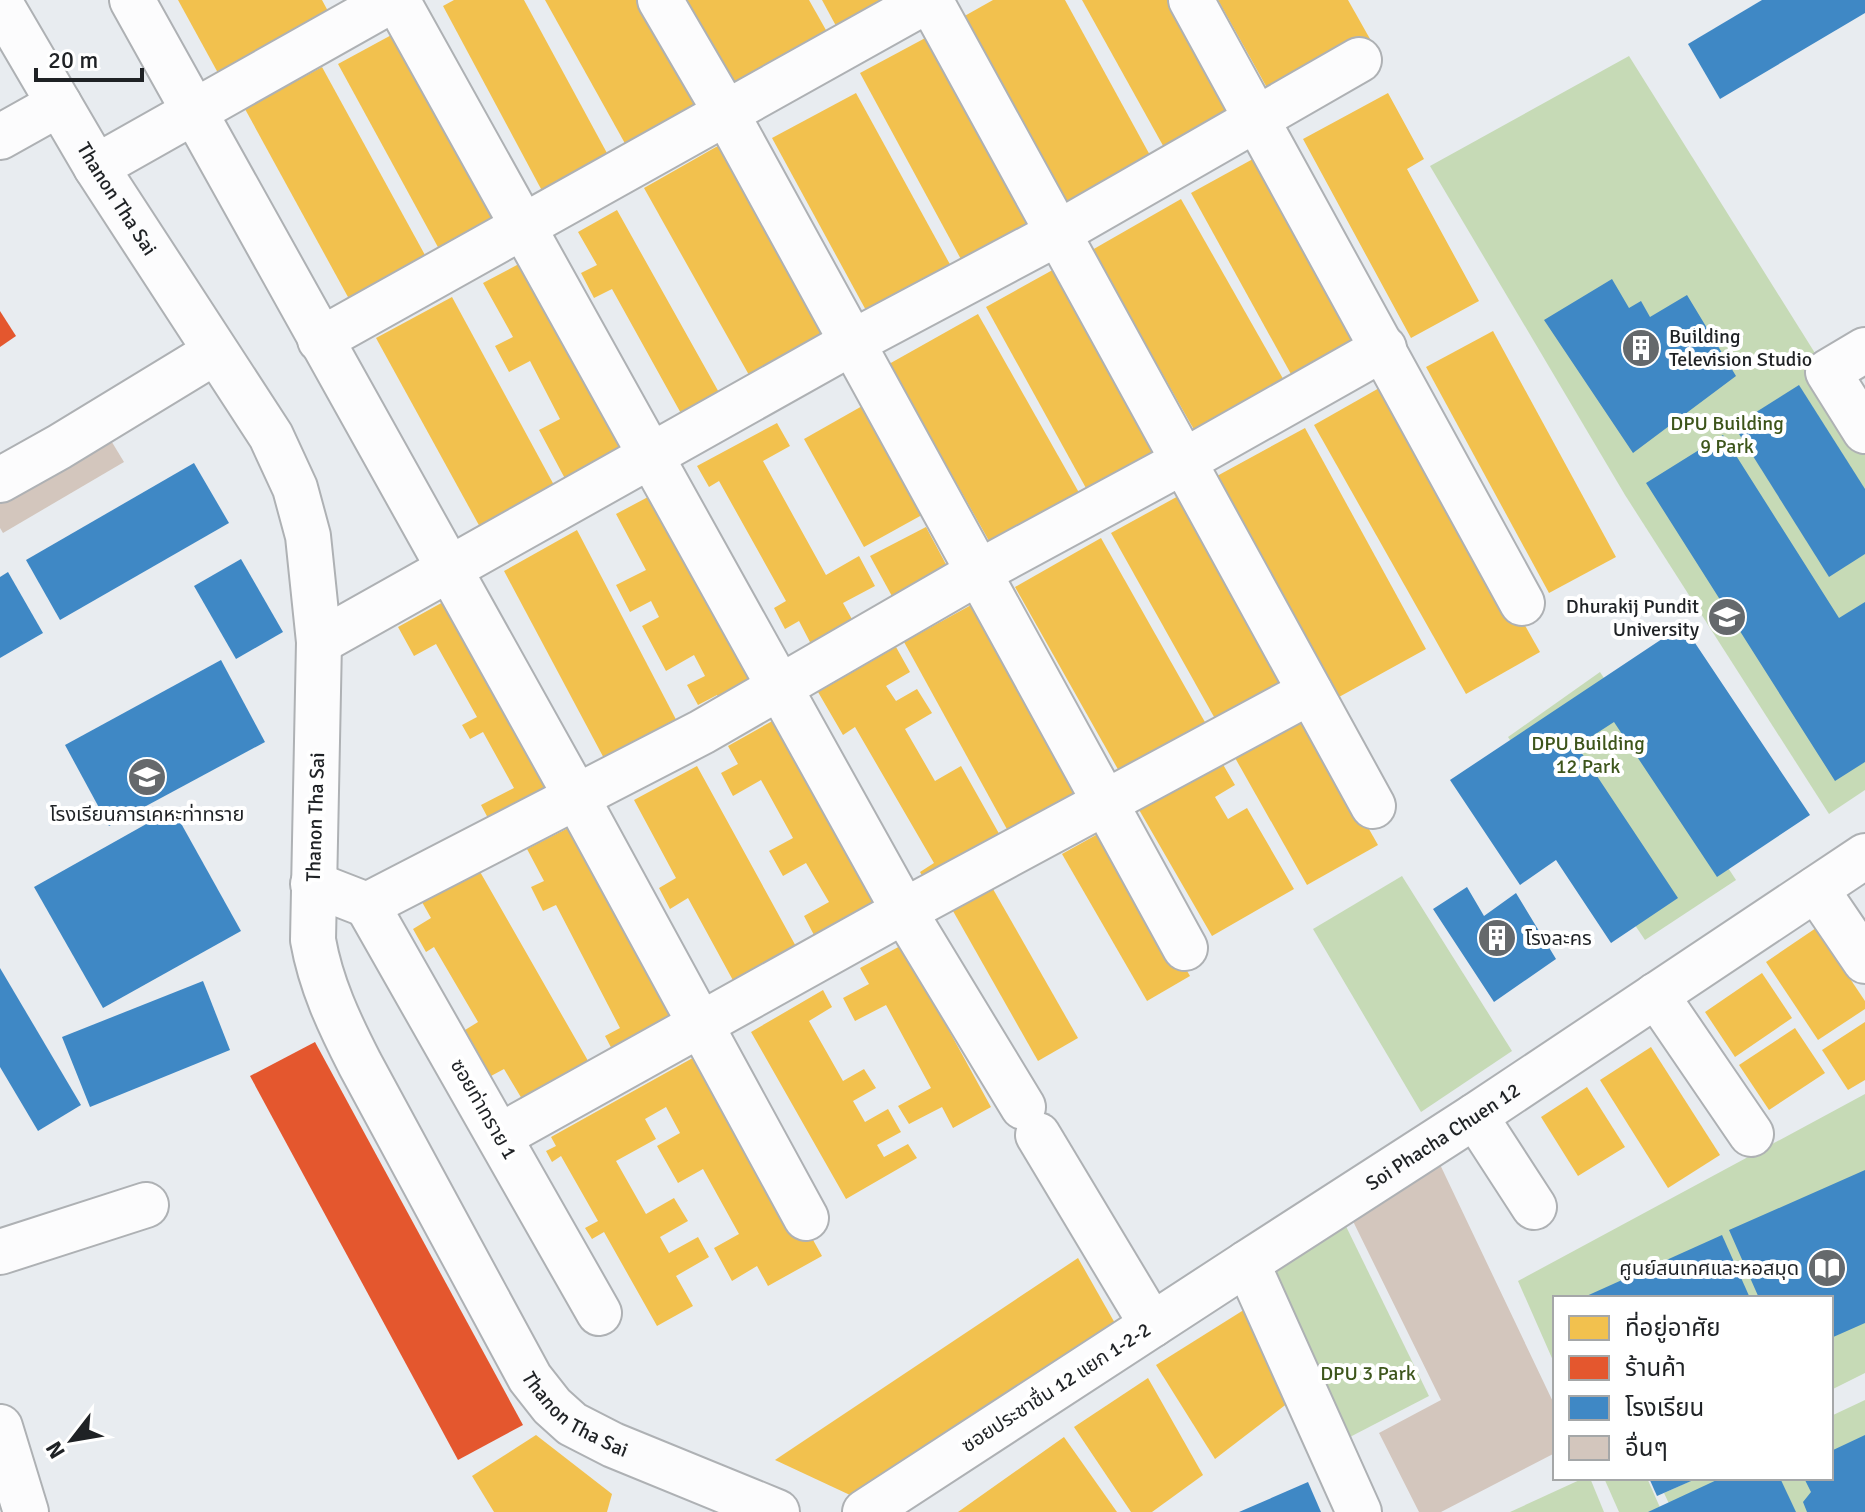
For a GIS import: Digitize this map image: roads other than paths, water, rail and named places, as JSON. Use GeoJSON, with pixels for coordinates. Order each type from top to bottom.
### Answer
{"type":"FeatureCollection","features":[{"type":"Feature","properties":{"kind":"street"},"geometry":{"type":"LineString","coordinates":[[132,0],[577,798],[806,1218]]}},
{"type":"Feature","properties":{"kind":"street"},"geometry":{"type":"LineString","coordinates":[[96,167],[193,111],[345,11],[395,0],[904,911],[1152,1325]]}},
{"type":"Feature","properties":{"kind":"street"},"geometry":{"type":"LineString","coordinates":[[660,0],[853,342],[1185,948]]}},
{"type":"Feature","properties":{"kind":"street"},"geometry":{"type":"LineString","coordinates":[[320,340],[725,111],[929,0],[1373,806]]}},
{"type":"Feature","properties":{"kind":"street"},"geometry":{"type":"LineString","coordinates":[[1191,0],[1522,603]]}},
{"type":"Feature","properties":{"kind":"street","name":"Thanon Tha Sai"},"geometry":{"type":"LineString","coordinates":[[0,3],[96,167],[271,436],[295,488],[308,536],[319,642],[313,940],[319,972],[336,1017],[530,1378],[552,1406],[572,1424],[613,1445],[777,1512]]}},
{"type":"Feature","properties":{"kind":"street"},"geometry":{"type":"LineString","coordinates":[[319,642],[853,342],[1058,233],[1359,60]]}},
{"type":"Feature","properties":{"kind":"street"},"geometry":{"type":"LineString","coordinates":[[0,137],[59,104]]}},
{"type":"Feature","properties":{"kind":"street"},"geometry":{"type":"LineString","coordinates":[[313,884],[367,905],[577,798],[1384,348]]}},
{"type":"Feature","properties":{"kind":"street"},"geometry":{"type":"LineString","coordinates":[[1865,350],[1828,372],[1865,431]]}},
{"type":"Feature","properties":{"kind":"street"},"geometry":{"type":"LineString","coordinates":[[0,480],[215,352]]}},
{"type":"Feature","properties":{"kind":"street"},"geometry":{"type":"LineString","coordinates":[[500,1136],[700,1022],[1310,692]]}},
{"type":"Feature","properties":{"kind":"street","name":"Soi Phacha Chuen 12"},"geometry":{"type":"LineString","coordinates":[[1247,1263],[1475,1116],[1865,856]]}},
{"type":"Feature","properties":{"kind":"street"},"geometry":{"type":"LineString","coordinates":[[1816,889],[1865,961]]}},
{"type":"Feature","properties":{"kind":"street","name":"ซอยท่าทราย 1"},"geometry":{"type":"LineString","coordinates":[[367,905],[599,1313]]}},
{"type":"Feature","properties":{"kind":"street"},"geometry":{"type":"LineString","coordinates":[[1656,995],[1751,1134]]}},
{"type":"Feature","properties":{"kind":"street"},"geometry":{"type":"LineString","coordinates":[[1475,1116],[1534,1207]]}},
{"type":"Feature","properties":{"kind":"street"},"geometry":{"type":"LineString","coordinates":[[0,1252],[146,1205]]}},
{"type":"Feature","properties":{"kind":"street"},"geometry":{"type":"LineString","coordinates":[[1247,1263],[1359,1512]]}},
{"type":"Feature","properties":{"kind":"street","name":"ซอยประชาชื่น 12 แยก 1-2-2"},"geometry":{"type":"LineString","coordinates":[[865,1512],[1247,1263]]}},
{"type":"Feature","properties":{"kind":"street"},"geometry":{"type":"LineString","coordinates":[[0,1427],[26,1512]]}},
{"type":"Feature","properties":{"kind":"place","name":"Building Television Studio"},"geometry":{"type":"Point","coordinates":[1641,348]}},
{"type":"Feature","properties":{"kind":"place","name":"Dhurakij Pundit University"},"geometry":{"type":"Point","coordinates":[1727,617]}},
{"type":"Feature","properties":{"kind":"place","name":"โรงเรียนการเคหะท่าทราย"},"geometry":{"type":"Point","coordinates":[147,777]}},
{"type":"Feature","properties":{"kind":"place","name":"โรงละคร"},"geometry":{"type":"Point","coordinates":[1497,938]}},
{"type":"Feature","properties":{"kind":"place","name":"ศูนย์สนเทศและหอสมุด"},"geometry":{"type":"Point","coordinates":[1827,1268]}},
{"type":"Feature","properties":{"kind":"park label","name":"DPU Building 9 Park"},"geometry":{"type":"Point","coordinates":[1727,434]}},
{"type":"Feature","properties":{"kind":"park label","name":"DPU Building 12 Park"},"geometry":{"type":"Point","coordinates":[1588,754]}},
{"type":"Feature","properties":{"kind":"park label","name":"DPU 3 Park"},"geometry":{"type":"Point","coordinates":[1368,1373]}}]}
